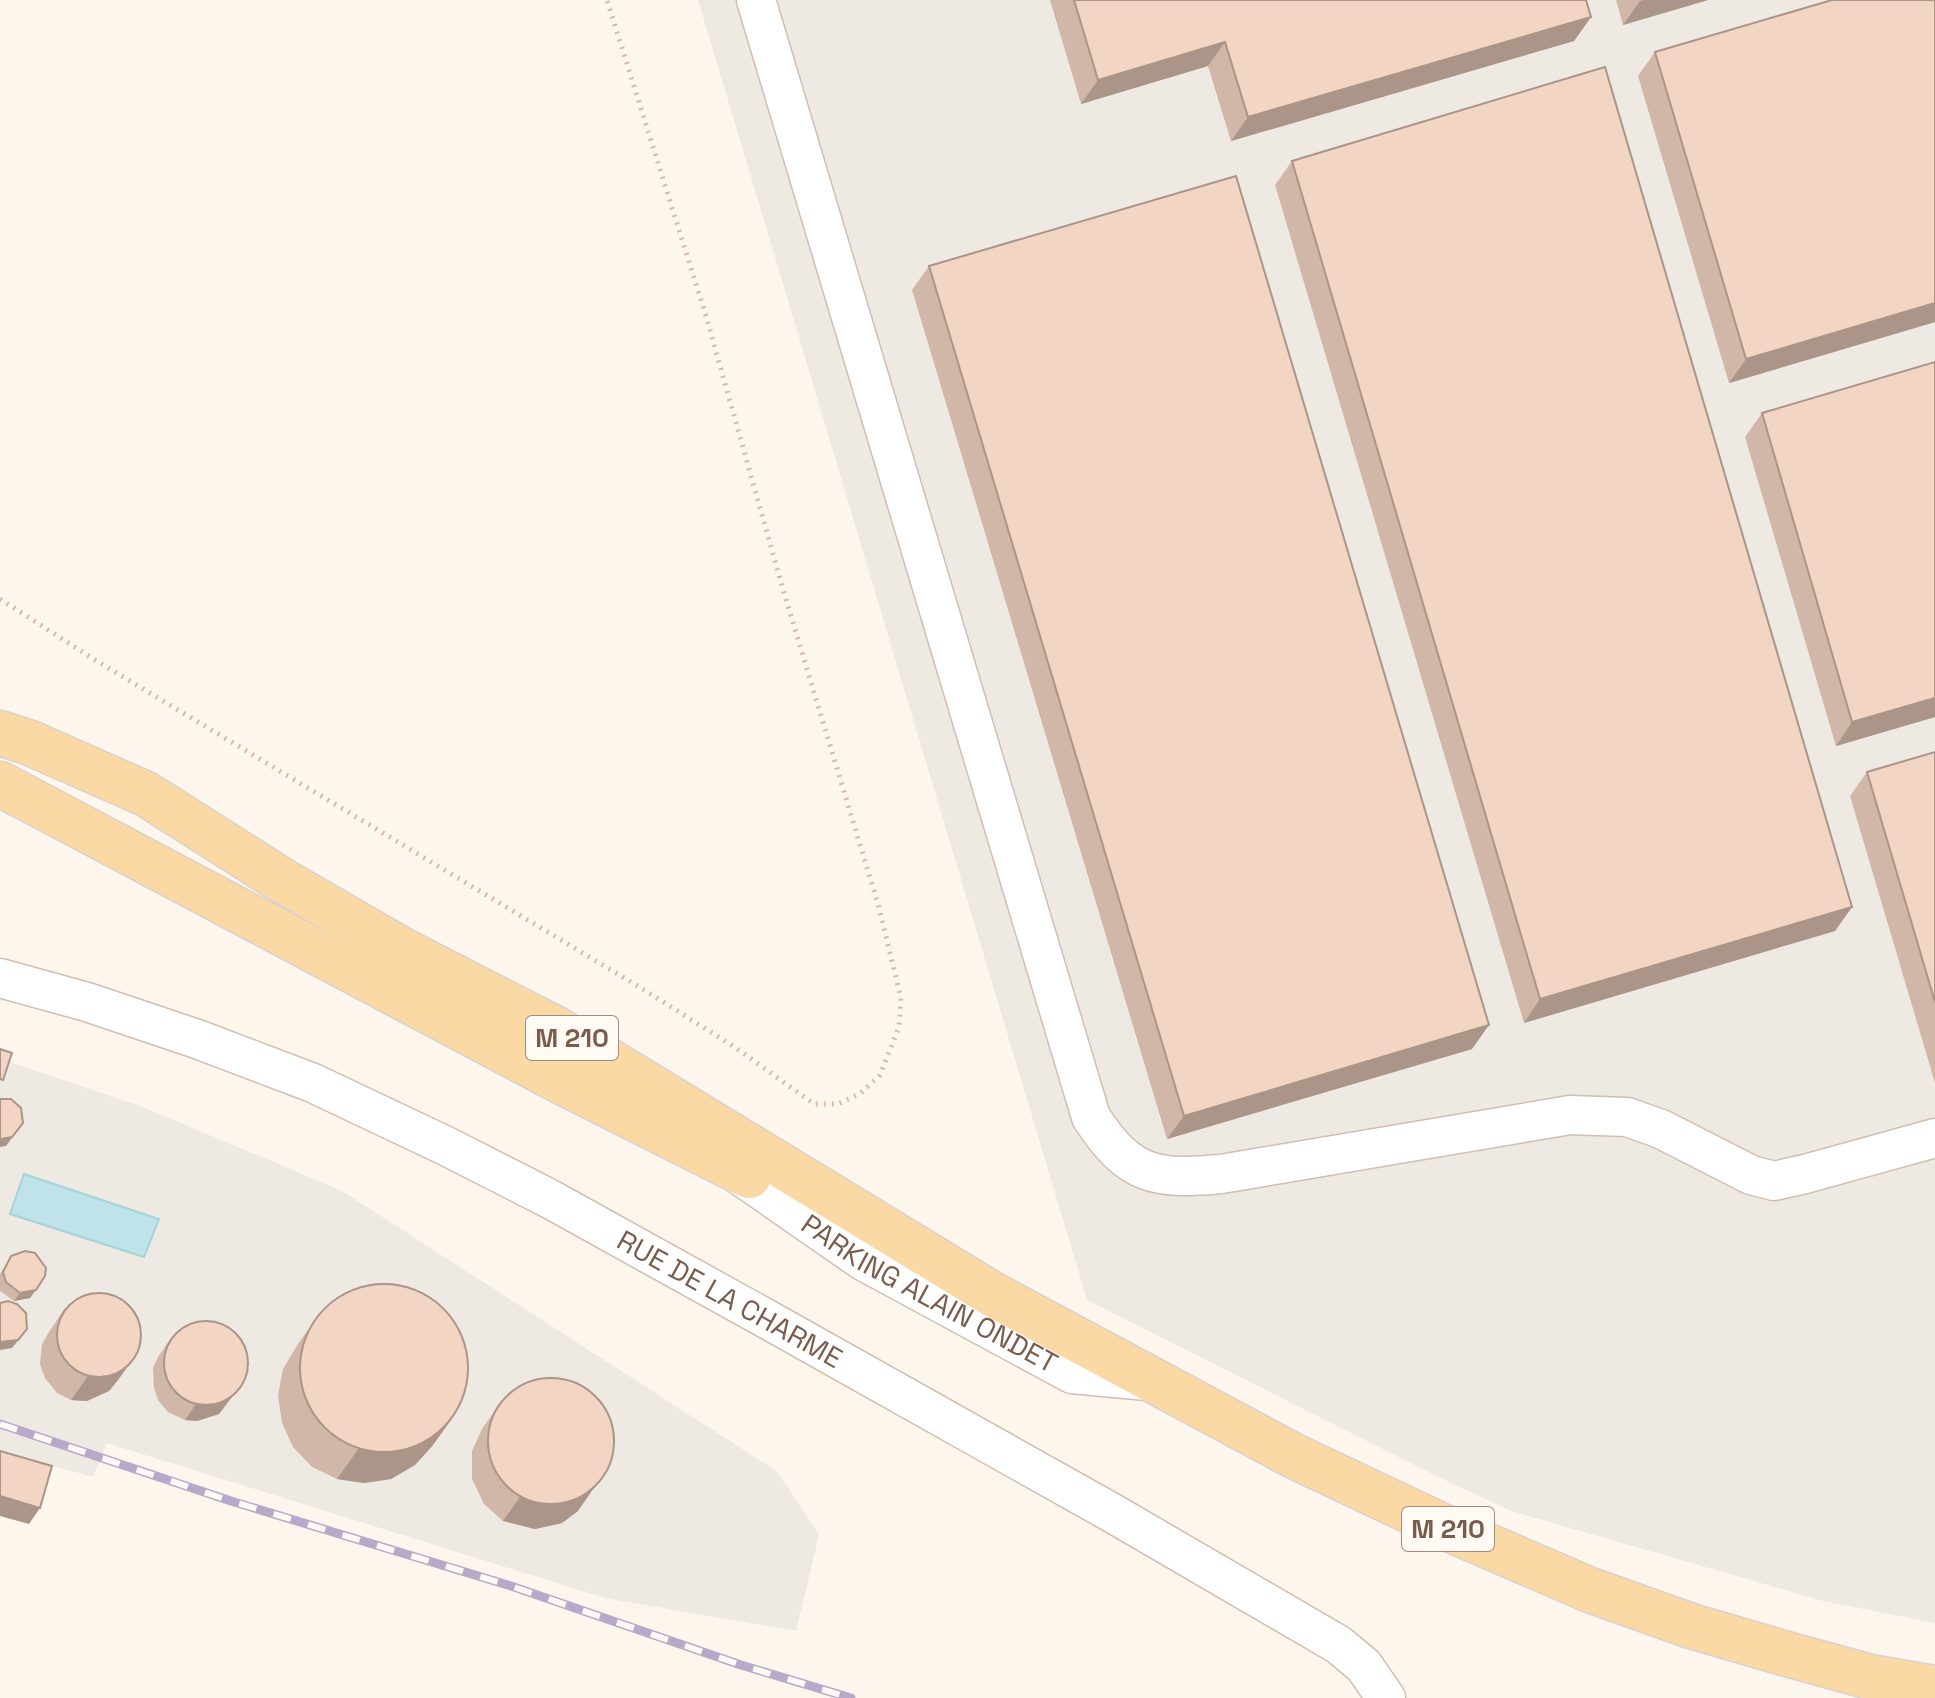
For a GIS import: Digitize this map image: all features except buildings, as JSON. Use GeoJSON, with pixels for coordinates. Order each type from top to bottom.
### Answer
{"type":"FeatureCollection","features":[{"type":"Feature","properties":{"kind":"main road","name":"M 210"},"geometry":{"type":"LineString","coordinates":[[0,733],[28,742],[146,794],[283,881],[377,935],[558,1030],[992,1294],[1294,1456],[1430,1521],[1590,1590],[1691,1626],[1787,1654],[1870,1677],[1935,1688]]}},
{"type":"Feature","properties":{"kind":"main road","name":"M 210"},"geometry":{"type":"LineString","coordinates":[[0,784],[564,1083],[992,1294]]}},
{"type":"Feature","properties":{"kind":"street"},"geometry":{"type":"LineString","coordinates":[[756,0],[1091,1117],[1108,1144],[1143,1170],[1177,1178],[1221,1174],[1570,1115],[1627,1117],[1661,1129],[1751,1175],[1774,1181],[1935,1138]]}},
{"type":"Feature","properties":{"kind":"street","name":"RUE DE LA CHARME"},"geometry":{"type":"LineString","coordinates":[[9,978],[197,1039],[313,1083],[375,1110],[550,1199],[1087,1499],[1339,1645],[1364,1666],[1386,1698]]}},
{"type":"Feature","properties":{"kind":"street","name":"PARKING ALAIN ONDET"},"geometry":{"type":"LineString","coordinates":[[725,1165],[863,1261],[1072,1374],[1151,1381]]}},
{"type":"Feature","properties":{"kind":"path"},"geometry":{"type":"LineString","coordinates":[[0,599],[95,660],[646,991],[736,1048],[814,1104],[838,1104],[861,1093],[880,1075],[899,1027],[901,998],[878,904],[784,593],[706,316],[607,0]]}},
{"type":"Feature","properties":{"kind":"shaded area"},"geometry":{"type":"Polygon","coordinates":[[[698,0],[1935,0],[1935,1623],[1823,1601],[1511,1511],[1087,1300],[698,0]]]}},
{"type":"Feature","properties":{"kind":"shaded area"},"geometry":{"type":"Polygon","coordinates":[[[0,1059],[143,1107],[342,1191],[778,1472],[819,1535],[796,1631],[605,1598],[107,1443],[93,1477],[0,1451],[0,1059]]]}},
{"type":"Feature","properties":{"kind":"water"},"geometry":{"type":"Polygon","coordinates":[[[24,1174],[159,1219],[144,1257],[10,1214],[24,1174]]]}},
{"type":"Feature","properties":{"kind":"railway"},"geometry":{"type":"LineString","coordinates":[[0,1424],[231,1501],[511,1586],[741,1665],[851,1698]]}}]}
